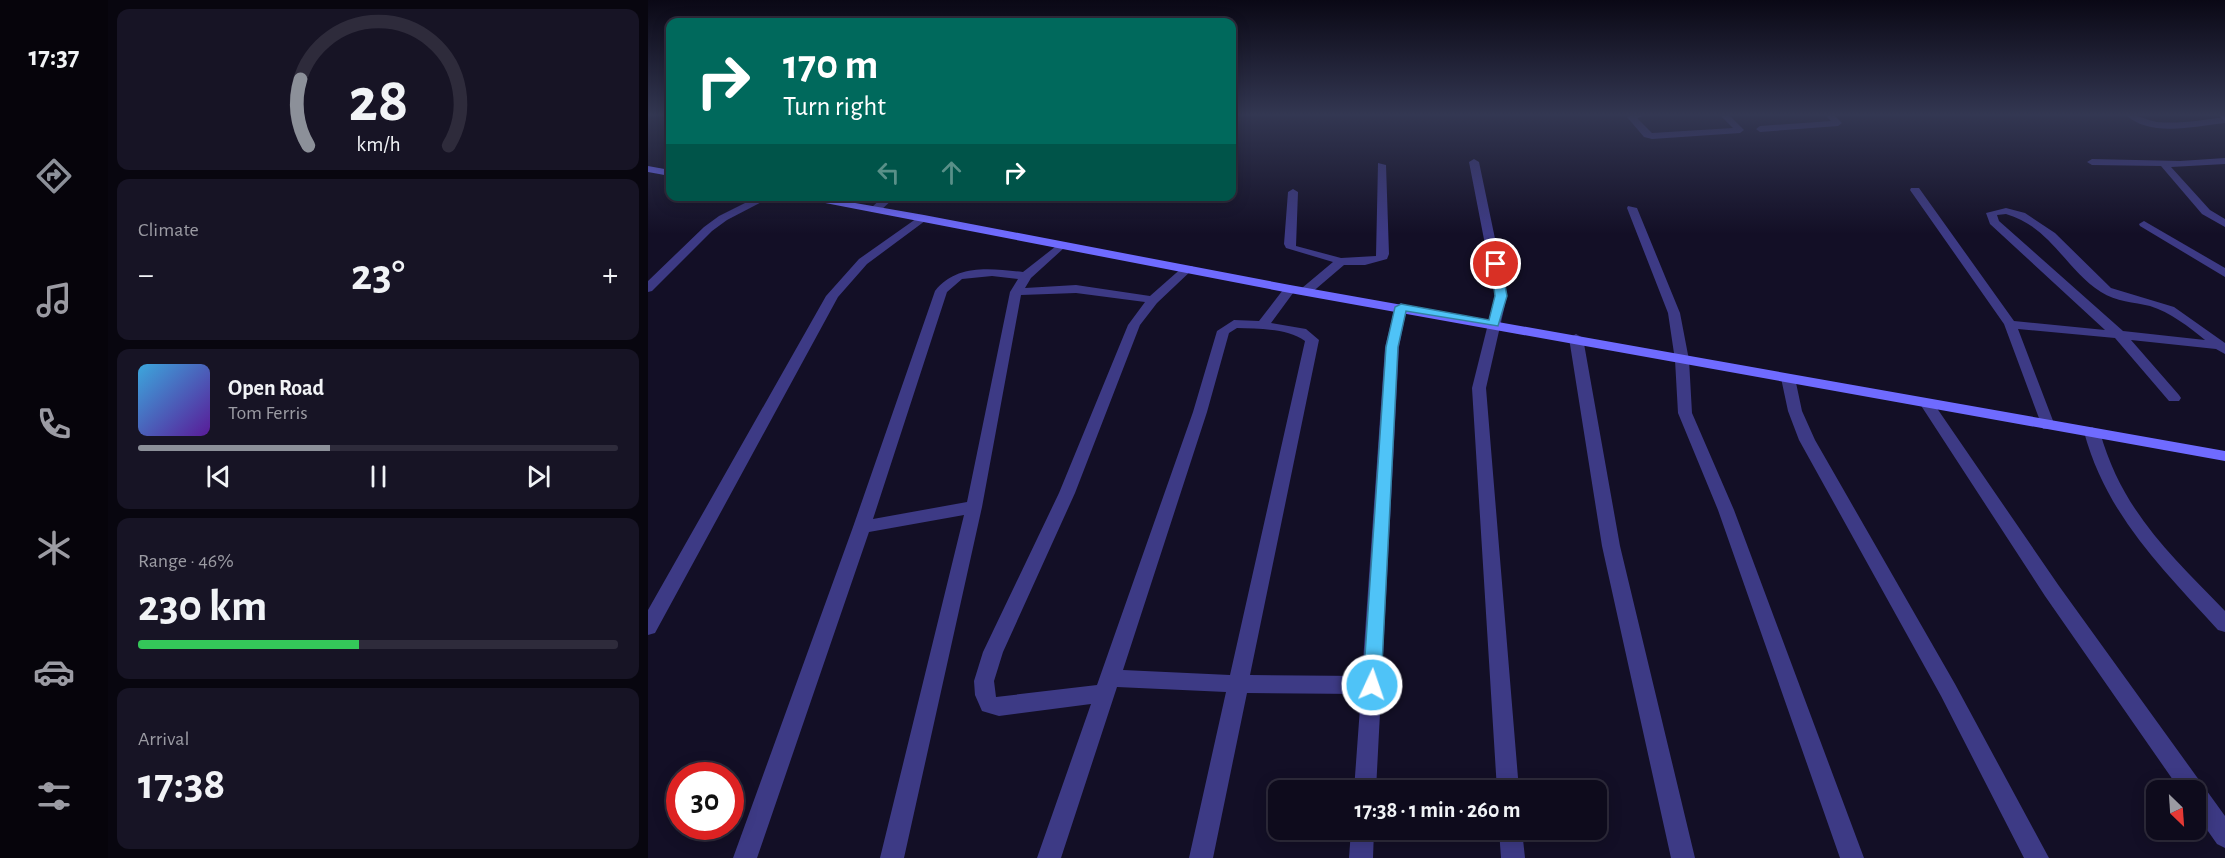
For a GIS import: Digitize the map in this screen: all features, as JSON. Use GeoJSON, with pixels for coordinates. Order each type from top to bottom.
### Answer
{"type":"FeatureCollection","features":[{"type":"Feature","properties":{"kind":"main road"},"geometry":{"type":"LineString","coordinates":[[648,169],[666,172]]}},
{"type":"Feature","properties":{"kind":"main road"},"geometry":{"type":"LineString","coordinates":[[823,201],[924,218],[1298,290],[1575,338],[1682,360],[2225,456]]}},
{"type":"Feature","properties":{"kind":"street"},"geometry":{"type":"LineString","coordinates":[[2092,162],[2164,164],[2225,161]]}},
{"type":"Feature","properties":{"kind":"street"},"geometry":{"type":"LineString","coordinates":[[1474,162],[1501,296],[1479,388],[1507,780]]}},
{"type":"Feature","properties":{"kind":"street"},"geometry":{"type":"LineString","coordinates":[[2164,164],[2206,212],[2225,224]]}},
{"type":"Feature","properties":{"kind":"street"},"geometry":{"type":"LineString","coordinates":[[1293,192],[1290,244],[1292,248],[1297,252],[1341,261],[1375,261],[1383,255],[1381,165]]}},
{"type":"Feature","properties":{"kind":"street"},"geometry":{"type":"LineString","coordinates":[[1915,190],[2010,324],[2048,426]]}},
{"type":"Feature","properties":{"kind":"street"},"geometry":{"type":"LineString","coordinates":[[648,288],[708,229],[723,218],[758,201]]}},
{"type":"Feature","properties":{"kind":"street"},"geometry":{"type":"LineString","coordinates":[[875,210],[885,201]]}},
{"type":"Feature","properties":{"kind":"street"},"geometry":{"type":"LineString","coordinates":[[1632,208],[1674,313],[1682,360],[1685,413],[1726,510],[1852,858]]}},
{"type":"Feature","properties":{"kind":"street"},"geometry":{"type":"LineString","coordinates":[[2174,398],[2120,336],[1994,222],[1991,213],[2005,211],[2031,218],[2108,292],[2160,306],[2198,328],[2223,347]]}},
{"type":"Feature","properties":{"kind":"street"},"geometry":{"type":"LineString","coordinates":[[648,627],[832,296],[849,273],[868,255],[924,218]]}},
{"type":"Feature","properties":{"kind":"street"},"geometry":{"type":"LineString","coordinates":[[2144,224],[2225,273]]}},
{"type":"Feature","properties":{"kind":"street"},"geometry":{"type":"LineString","coordinates":[[892,858],[974,507],[1016,292],[1026,276],[1060,246]]}},
{"type":"Feature","properties":{"kind":"street"},"geometry":{"type":"LineString","coordinates":[[1263,325],[1298,290],[1341,261]]}},
{"type":"Feature","properties":{"kind":"street"},"geometry":{"type":"LineString","coordinates":[[1188,268],[1153,300],[1134,325],[1066,493],[993,652],[984,681],[984,695],[989,704],[999,706],[1107,686],[1372,685]]}},
{"type":"Feature","properties":{"kind":"street"},"geometry":{"type":"LineString","coordinates":[[745,858],[945,285],[970,274],[1026,276]]}},
{"type":"Feature","properties":{"kind":"street"},"geometry":{"type":"LineString","coordinates":[[1016,292],[1076,289],[1153,300]]}},
{"type":"Feature","properties":{"kind":"street"},"geometry":{"type":"LineString","coordinates":[[1366,780],[1392,347],[1401,307]]}},
{"type":"Feature","properties":{"kind":"street"},"geometry":{"type":"LineString","coordinates":[[1049,858],[1200,412],[1223,331],[1234,324],[1263,325],[1301,332],[1310,336],[1312,340],[1237,684],[1202,858]]}},
{"type":"Feature","properties":{"kind":"street"},"geometry":{"type":"LineString","coordinates":[[2010,324],[2223,347]]}},
{"type":"Feature","properties":{"kind":"street"},"geometry":{"type":"LineString","coordinates":[[1575,338],[1611,546],[1683,858]]}},
{"type":"Feature","properties":{"kind":"street"},"geometry":{"type":"LineString","coordinates":[[1788,378],[1795,411],[1807,440],[1948,690],[2037,858]]}},
{"type":"Feature","properties":{"kind":"street"},"geometry":{"type":"LineString","coordinates":[[1927,404],[2052,591],[2186,780]]}},
{"type":"Feature","properties":{"kind":"street"},"geometry":{"type":"LineString","coordinates":[[2092,432],[2097,459],[2112,491],[2140,531],[2225,624]]}},
{"type":"Feature","properties":{"kind":"street"},"geometry":{"type":"LineString","coordinates":[[862,527],[974,507]]}},
{"type":"Feature","properties":{"kind":"street"},"geometry":{"type":"LineString","coordinates":[[2206,809],[2225,836]]}},
{"type":"Feature","properties":{"kind":"street"},"geometry":{"type":"LineString","coordinates":[[1361,858],[1362,840]]}},
{"type":"Feature","properties":{"kind":"street"},"geometry":{"type":"LineString","coordinates":[[1512,840],[1513,858]]}},
{"type":"Feature","properties":{"kind":"route"},"geometry":{"type":"LineString","coordinates":[[1372,685],[1392,347],[1401,307],[1494,324],[1501,296],[1496,264]]}}]}
